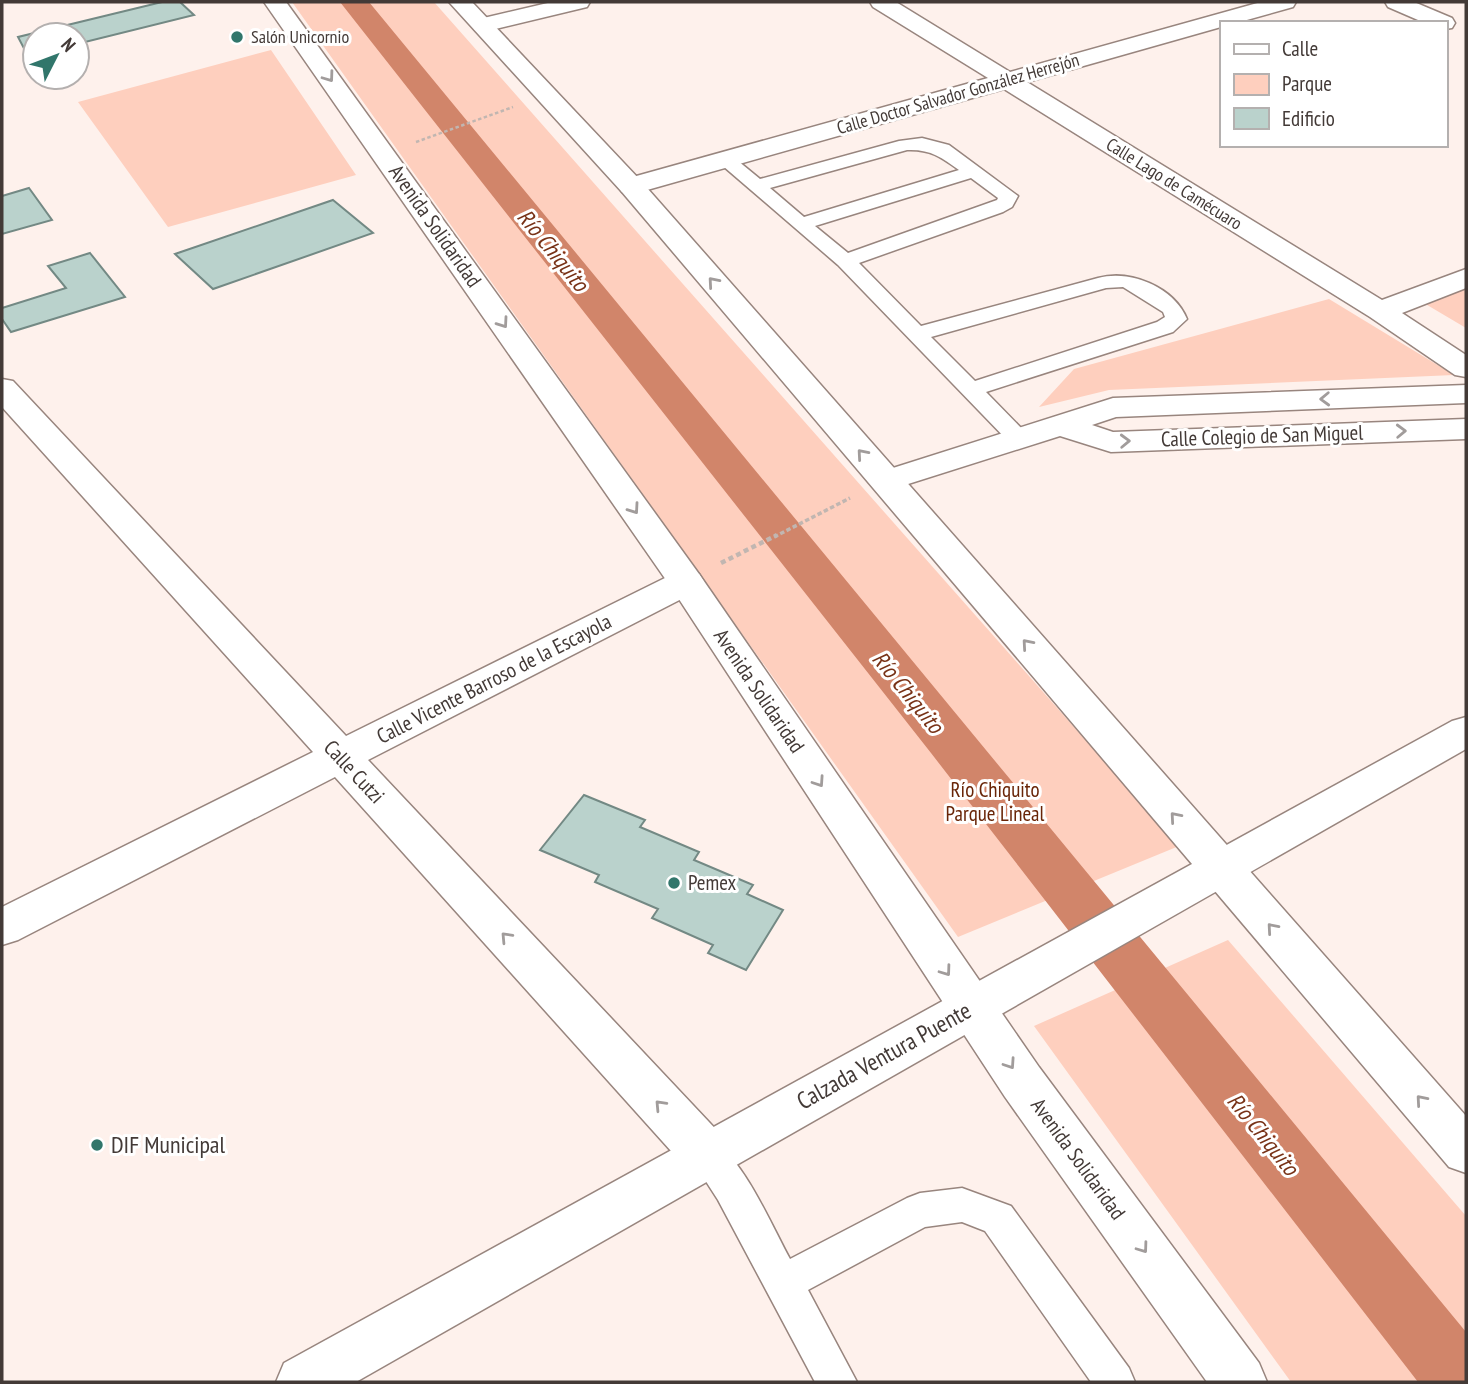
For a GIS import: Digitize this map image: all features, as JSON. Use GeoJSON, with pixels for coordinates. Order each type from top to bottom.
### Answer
{"type":"FeatureCollection","features":[{"type":"Feature","properties":{"kind":"street","name":"Avenida Solidaridad"},"geometry":{"type":"LineString","coordinates":[[275,2],[686,582],[930,949],[1022,1082],[1240,1382]]}},
{"type":"Feature","properties":{"kind":"street"},"geometry":{"type":"LineString","coordinates":[[460,2],[631,186],[886,481],[1205,877],[1466,1151]]}},
{"type":"Feature","properties":{"kind":"street"},"geometry":{"type":"LineString","coordinates":[[483,25],[579,2]]}},
{"type":"Feature","properties":{"kind":"street","name":"Calle Lago de Camécuaro"},"geometry":{"type":"LineString","coordinates":[[881,2],[1380,311],[1466,368]]}},
{"type":"Feature","properties":{"kind":"street","name":"Calle Doctor Salvador González Herrejón"},"geometry":{"type":"LineString","coordinates":[[631,186],[1285,2]]}},
{"type":"Feature","properties":{"kind":"street"},"geometry":{"type":"LineString","coordinates":[[1396,2],[1440,21]]}},
{"type":"Feature","properties":{"kind":"street"},"geometry":{"type":"LineString","coordinates":[[1447,24],[1466,33]]}},
{"type":"Feature","properties":{"kind":"street"},"geometry":{"type":"LineString","coordinates":[[1380,311],[1466,278]]}},
{"type":"Feature","properties":{"kind":"street","name":"Calle Cutzi"},"geometry":{"type":"LineString","coordinates":[[2,388],[706,1155]]}},
{"type":"Feature","properties":{"kind":"street","name":"Calle Colegio de San Miguel"},"geometry":{"type":"LineString","coordinates":[[886,481],[1113,408],[1466,394]]}},
{"type":"Feature","properties":{"kind":"street","name":"Calle Colegio de San Miguel"},"geometry":{"type":"LineString","coordinates":[[1059,425],[1111,442],[1466,429]]}},
{"type":"Feature","properties":{"kind":"street","name":"Calle Vicente Barroso de la Escayola"},"geometry":{"type":"LineString","coordinates":[[2,926],[686,582]]}},
{"type":"Feature","properties":{"kind":"street","name":"Calzada Ventura Puente"},"geometry":{"type":"LineString","coordinates":[[303,1382],[1466,732]]}},
{"type":"Feature","properties":{"kind":"lane"},"geometry":{"type":"LineString","coordinates":[[757,186],[906,145],[934,146],[1002,189],[1008,196],[1005,203],[845,261]]}},
{"type":"Feature","properties":{"kind":"lane"},"geometry":{"type":"LineString","coordinates":[[725,160],[845,261],[1018,438]]}},
{"type":"Feature","properties":{"kind":"lane"},"geometry":{"type":"LineString","coordinates":[[801,224],[974,171]]}},
{"type":"Feature","properties":{"kind":"lane"},"geometry":{"type":"LineString","coordinates":[[916,334],[1105,282],[1124,281],[1136,284],[1172,309],[1176,319],[1165,327],[970,390]]}},
{"type":"Feature","properties":{"kind":"lane"},"geometry":{"type":"LineString","coordinates":[[706,1155],[731,1188],[837,1382]]}},
{"type":"Feature","properties":{"kind":"lane"},"geometry":{"type":"LineString","coordinates":[[782,1284],[920,1210],[962,1205],[999,1218],[1115,1382]]}},
{"type":"Feature","properties":{"kind":"path"},"geometry":{"type":"LineString","coordinates":[[433,135],[499,111]]}},
{"type":"Feature","properties":{"kind":"path"},"geometry":{"type":"LineString","coordinates":[[751,546],[815,514]]}},
{"type":"Feature","properties":{"kind":"green space","name":"Río Chiquito Parque Lineal"},"geometry":{"type":"Polygon","coordinates":[[[292,2],[434,2],[1179,846],[958,937],[292,2]]]}},
{"type":"Feature","properties":{"kind":"green space"},"geometry":{"type":"Polygon","coordinates":[[[271,50],[356,175],[168,227],[78,102],[271,50]]]}},
{"type":"Feature","properties":{"kind":"green space"},"geometry":{"type":"Polygon","coordinates":[[[1466,281],[1466,328],[1417,299],[1466,281]]]}},
{"type":"Feature","properties":{"kind":"green space"},"geometry":{"type":"Polygon","coordinates":[[[1329,299],[1454,375],[1109,390],[1039,407],[1074,369],[1329,299]]]}},
{"type":"Feature","properties":{"kind":"green space"},"geometry":{"type":"Polygon","coordinates":[[[1228,940],[1466,1216],[1466,1382],[1291,1382],[1034,1026],[1228,940]]]}},
{"type":"Feature","properties":{"kind":"building"},"geometry":{"type":"Polygon","coordinates":[[[162,2],[180,2],[194,15],[91,41],[91,21],[84,21],[162,2]]]}},
{"type":"Feature","properties":{"kind":"building"},"geometry":{"type":"Polygon","coordinates":[[[29,188],[52,220],[2,234],[2,196],[29,188]]]}},
{"type":"Feature","properties":{"kind":"building"},"geometry":{"type":"Polygon","coordinates":[[[333,200],[373,233],[213,289],[175,254],[333,200]]]}},
{"type":"Feature","properties":{"kind":"building"},"geometry":{"type":"Polygon","coordinates":[[[90,253],[125,297],[11,332],[2,319],[2,308],[66,288],[48,266],[90,253]]]}},
{"type":"Feature","properties":{"kind":"building","name":"Pemex"},"geometry":{"type":"Polygon","coordinates":[[[584,795],[645,820],[640,827],[699,852],[694,860],[753,885],[747,894],[783,910],[746,970],[708,953],[713,945],[652,918],[658,909],[595,882],[599,875],[540,850],[584,795]]]}},
{"type":"Feature","properties":{"kind":"waterway","name":"Río Chiquito"},"geometry":{"type":"LineString","coordinates":[[354,2],[1462,1382]]}},
{"type":"Feature","properties":{"kind":"place","name":"Salón Unicornio"},"geometry":{"type":"Point","coordinates":[237,37]}},
{"type":"Feature","properties":{"kind":"place","name":"Pemex"},"geometry":{"type":"Point","coordinates":[674,883]}},
{"type":"Feature","properties":{"kind":"place","name":"DIF Municipal"},"geometry":{"type":"Point","coordinates":[97,1145]}}]}
